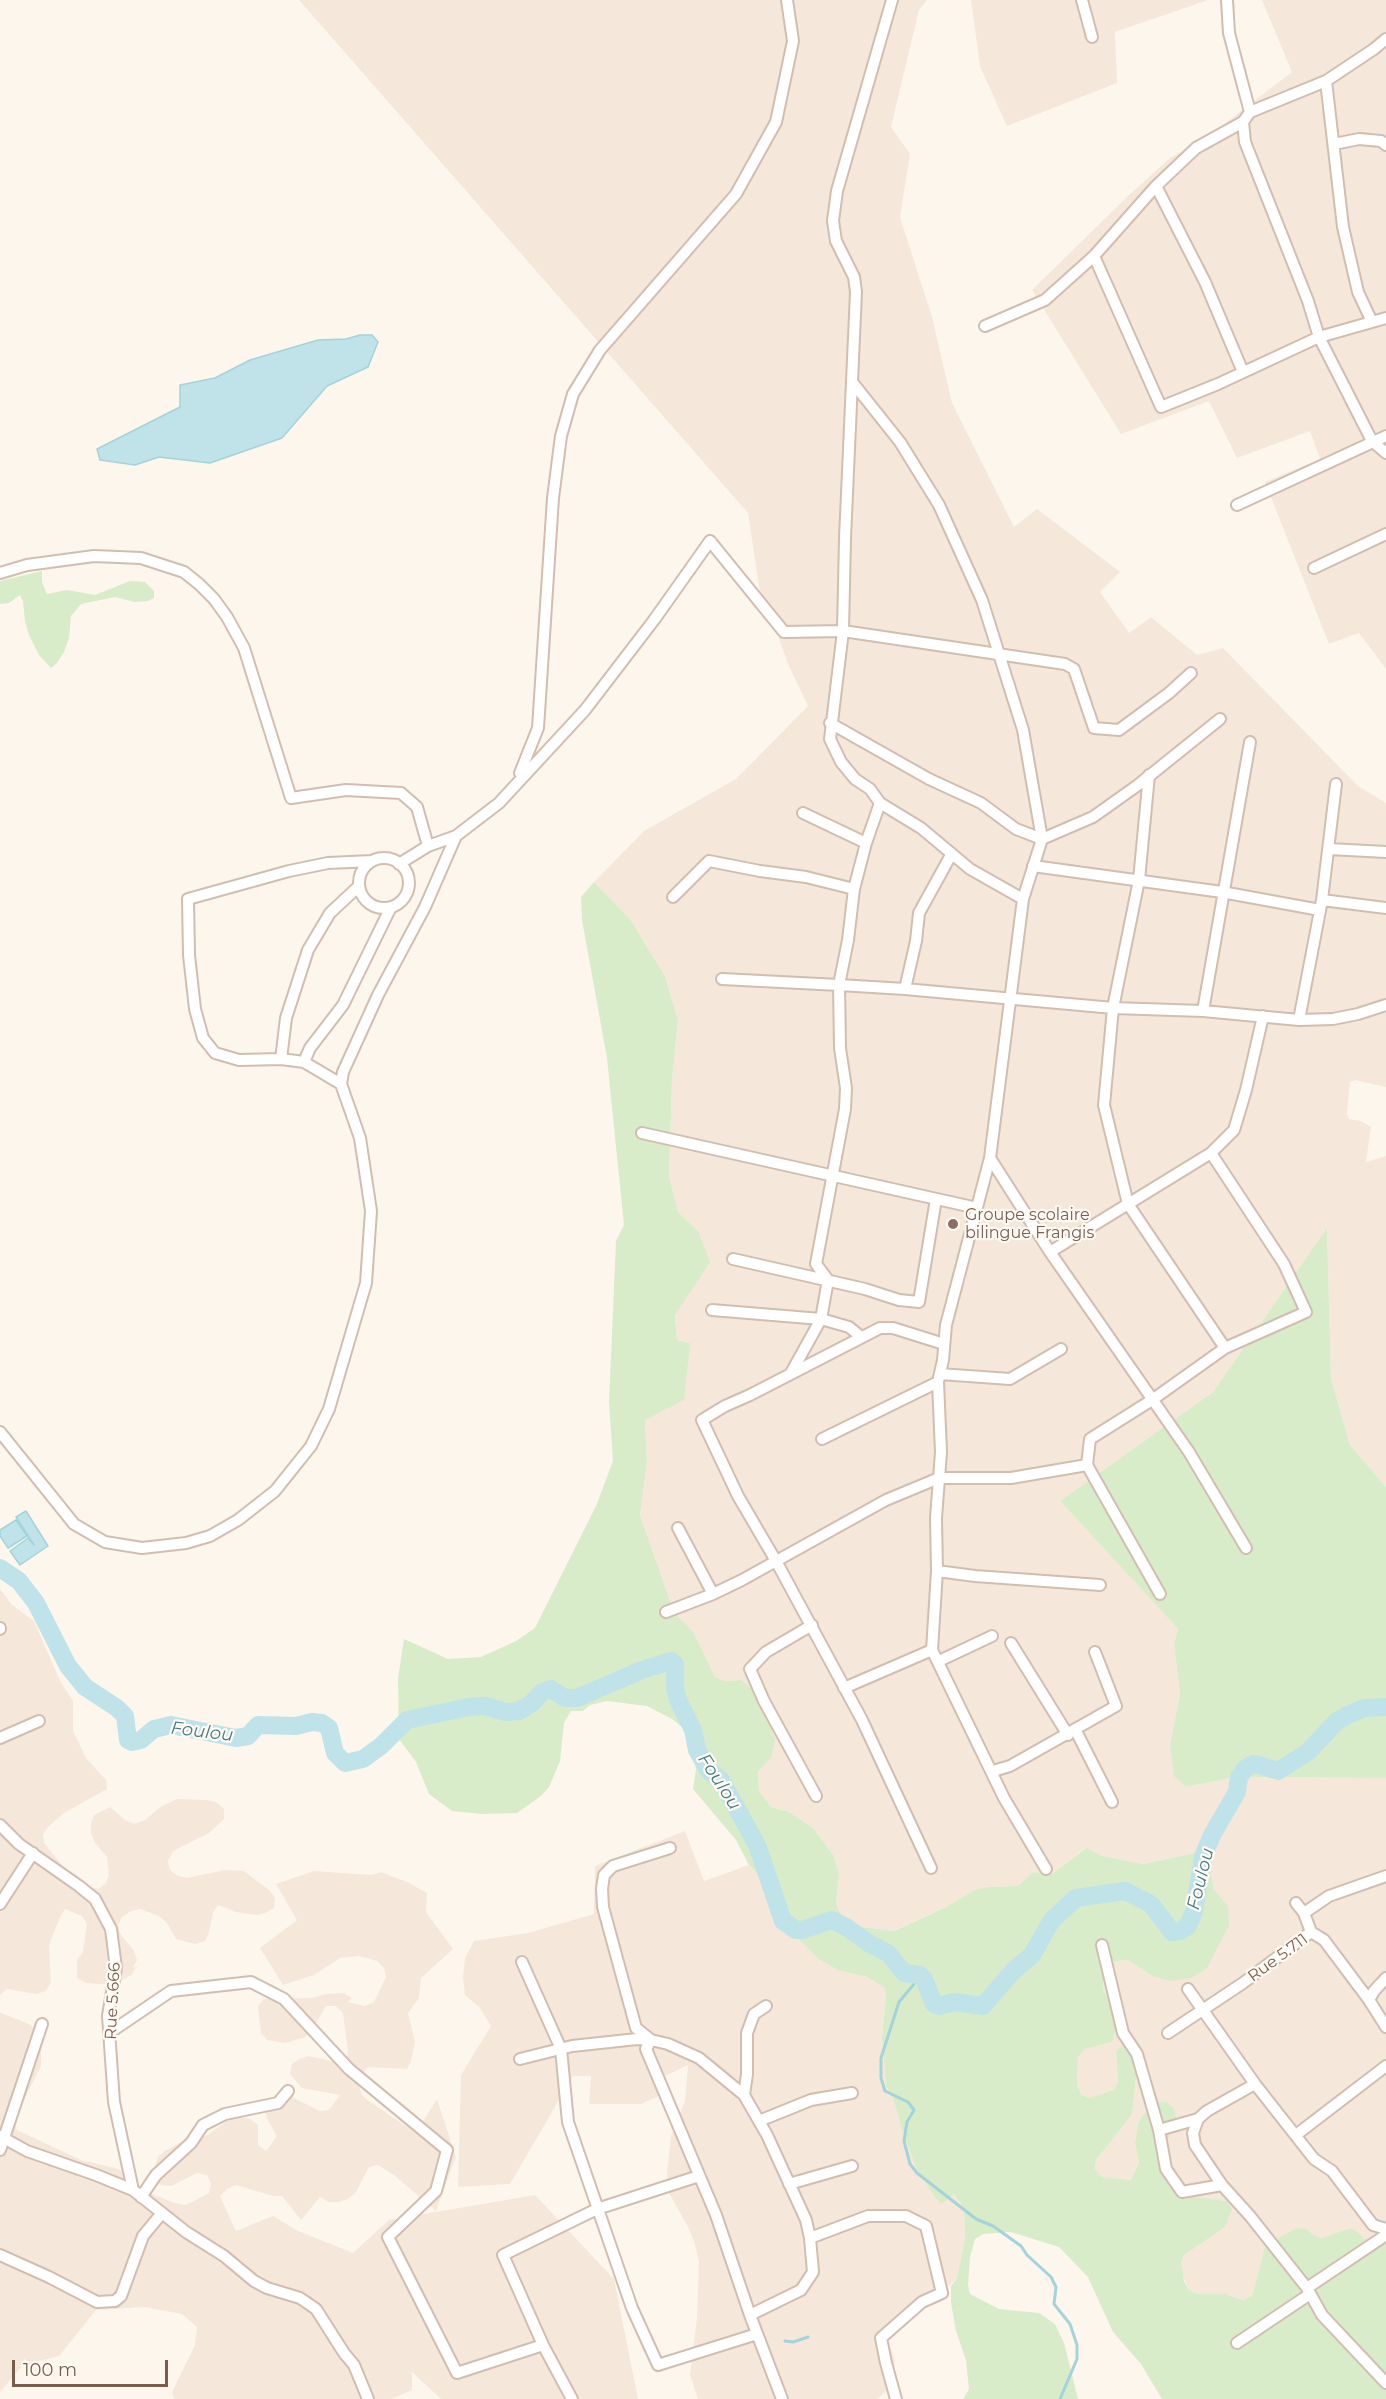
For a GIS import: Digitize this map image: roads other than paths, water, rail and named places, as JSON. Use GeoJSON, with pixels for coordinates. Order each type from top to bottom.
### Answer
{"type":"FeatureCollection","features":[{"type":"Feature","properties":{"kind":"street"},"geometry":{"type":"LineString","coordinates":[[515,784],[538,728],[553,498],[561,436],[573,394],[600,350],[736,194],[776,122],[793,41],[787,0]]}},
{"type":"Feature","properties":{"kind":"street"},"geometry":{"type":"LineString","coordinates":[[892,0],[837,191],[833,221],[836,241],[854,277],[856,292],[845,526],[843,631],[830,739],[841,762],[855,779],[870,789],[880,803],[921,828],[970,869],[1023,899]]}},
{"type":"Feature","properties":{"kind":"street"},"geometry":{"type":"LineString","coordinates":[[1082,0],[1092,37]]}},
{"type":"Feature","properties":{"kind":"street"},"geometry":{"type":"LineString","coordinates":[[1227,0],[1229,33],[1250,112]]}},
{"type":"Feature","properties":{"kind":"street"},"geometry":{"type":"LineString","coordinates":[[985,326],[1045,300],[1094,256],[1156,186],[1196,148],[1244,122],[1250,112],[1326,81],[1386,39]]}},
{"type":"Feature","properties":{"kind":"street"},"geometry":{"type":"LineString","coordinates":[[1326,81],[1347,246],[1358,292],[1372,322]]}},
{"type":"Feature","properties":{"kind":"street"},"geometry":{"type":"LineString","coordinates":[[1244,122],[1245,142],[1308,301],[1319,337],[1372,441],[1386,453]]}},
{"type":"Feature","properties":{"kind":"street"},"geometry":{"type":"LineString","coordinates":[[1334,144],[1359,139],[1381,141],[1386,146]]}},
{"type":"Feature","properties":{"kind":"street"},"geometry":{"type":"LineString","coordinates":[[1156,186],[1205,282],[1243,372]]}},
{"type":"Feature","properties":{"kind":"street"},"geometry":{"type":"LineString","coordinates":[[1094,256],[1161,407],[1319,337],[1386,318]]}},
{"type":"Feature","properties":{"kind":"street"},"geometry":{"type":"LineString","coordinates":[[853,383],[900,442],[939,505],[982,600],[1023,730],[1042,839],[1023,899],[990,1158],[946,1325],[939,1378],[941,1452],[932,1650],[978,1748],[993,1771],[1004,1798],[1046,1869]]}},
{"type":"Feature","properties":{"kind":"street"},"geometry":{"type":"LineString","coordinates":[[1236,506],[1386,436]]}},
{"type":"Feature","properties":{"kind":"street"},"geometry":{"type":"LineString","coordinates":[[1314,568],[1386,534]]}},
{"type":"Feature","properties":{"kind":"street"},"geometry":{"type":"LineString","coordinates":[[399,864],[428,846],[456,836],[499,803],[585,710],[711,541],[784,632],[843,631],[1065,664],[1074,669],[1094,728],[1119,730],[1191,674]]}},
{"type":"Feature","properties":{"kind":"street"},"geometry":{"type":"LineString","coordinates":[[0,573],[27,565],[94,555],[141,558],[184,572],[214,599],[244,648],[291,798],[346,790],[401,793],[417,807],[428,846]]}},
{"type":"Feature","properties":{"kind":"street"},"geometry":{"type":"LineString","coordinates":[[831,723],[929,779],[981,803],[1016,829],[1042,839],[1093,817],[1220,719]]}},
{"type":"Feature","properties":{"kind":"street"},"geometry":{"type":"LineString","coordinates":[[1203,1011],[1222,892],[1251,742]]}},
{"type":"Feature","properties":{"kind":"street"},"geometry":{"type":"LineString","coordinates":[[1149,775],[1139,880],[1113,1008],[1104,1105],[1128,1204],[1225,1348]]}},
{"type":"Feature","properties":{"kind":"street"},"geometry":{"type":"LineString","coordinates":[[1299,1020],[1321,904],[1336,784]]}},
{"type":"Feature","properties":{"kind":"street"},"geometry":{"type":"LineString","coordinates":[[791,1373],[821,1319],[828,1280],[816,1264],[845,1109],[846,1088],[840,1048],[839,985],[848,940],[854,889],[866,843],[880,803]]}},
{"type":"Feature","properties":{"kind":"street"},"geometry":{"type":"LineString","coordinates":[[803,813],[866,843]]}},
{"type":"Feature","properties":{"kind":"street"},"geometry":{"type":"LineString","coordinates":[[0,1432],[75,1524],[105,1542],[142,1548],[186,1543],[210,1536],[238,1520],[275,1491],[310,1446],[329,1409],[366,1283],[371,1211],[360,1138],[341,1084],[343,1072],[425,907],[456,836]]}},
{"type":"Feature","properties":{"kind":"street"},"geometry":{"type":"LineString","coordinates":[[1329,849],[1386,852]]}},
{"type":"Feature","properties":{"kind":"street"},"geometry":{"type":"LineString","coordinates":[[905,989],[916,941],[918,914],[951,855]]}},
{"type":"Feature","properties":{"kind":"street"},"geometry":{"type":"LineString","coordinates":[[304,1062],[310,1048],[343,1005],[391,907],[405,896],[408,888],[405,870],[391,859],[328,863],[288,871],[188,899],[189,955],[195,1009],[203,1038],[215,1053],[239,1060],[282,1059],[304,1062],[341,1084]]}},
{"type":"Feature","properties":{"kind":"street"},"geometry":{"type":"LineString","coordinates":[[372,861],[362,872],[359,886],[363,896],[370,904],[380,908],[391,907]]}},
{"type":"Feature","properties":{"kind":"street"},"geometry":{"type":"LineString","coordinates":[[673,897],[709,861],[807,877],[854,889]]}},
{"type":"Feature","properties":{"kind":"street"},"geometry":{"type":"LineString","coordinates":[[1033,866],[1321,904],[1386,908]]}},
{"type":"Feature","properties":{"kind":"street"},"geometry":{"type":"LineString","coordinates":[[282,1059],[286,1018],[308,950],[330,913],[359,886]]}},
{"type":"Feature","properties":{"kind":"street"},"geometry":{"type":"LineString","coordinates":[[722,979],[905,989],[1113,1008],[1203,1011],[1299,1020],[1333,1019],[1386,1005]]}},
{"type":"Feature","properties":{"kind":"street"},"geometry":{"type":"LineString","coordinates":[[1050,1252],[1211,1153],[1234,1130],[1263,1016]]}},
{"type":"Feature","properties":{"kind":"street"},"geometry":{"type":"LineString","coordinates":[[642,1133],[977,1208]]}},
{"type":"Feature","properties":{"kind":"street"},"geometry":{"type":"LineString","coordinates":[[1160,1594],[1087,1465],[1090,1439],[1152,1400],[1225,1348],[1306,1312],[1284,1264],[1211,1153]]}},
{"type":"Feature","properties":{"kind":"street"},"geometry":{"type":"LineString","coordinates":[[990,1158],[1050,1252],[1189,1452],[1246,1548]]}},
{"type":"Feature","properties":{"kind":"street"},"geometry":{"type":"LineString","coordinates":[[733,1259],[865,1289],[899,1300],[919,1302],[936,1199]]}},
{"type":"Feature","properties":{"kind":"street"},"geometry":{"type":"LineString","coordinates":[[712,1310],[821,1319],[849,1327],[860,1336]]}},
{"type":"Feature","properties":{"kind":"street"},"geometry":{"type":"LineString","coordinates":[[931,1868],[862,1720],[812,1625],[738,1496],[702,1420],[724,1406],[880,1328],[893,1328],[944,1344]]}},
{"type":"Feature","properties":{"kind":"street"},"geometry":{"type":"LineString","coordinates":[[822,1438],[939,1378],[1010,1379],[1062,1349]]}},
{"type":"Feature","properties":{"kind":"street"},"geometry":{"type":"LineString","coordinates":[[666,1612],[712,1594],[886,1500],[939,1478],[1011,1478],[1087,1465]]}},
{"type":"Feature","properties":{"kind":"street"},"geometry":{"type":"LineString","coordinates":[[678,1528],[712,1594]]}},
{"type":"Feature","properties":{"kind":"street"},"geometry":{"type":"LineString","coordinates":[[937,1571],[1100,1585]]}},
{"type":"Feature","properties":{"kind":"street"},"geometry":{"type":"LineString","coordinates":[[812,1625],[766,1652],[750,1669],[764,1701],[816,1796]]}},
{"type":"Feature","properties":{"kind":"street"},"geometry":{"type":"LineString","coordinates":[[939,1661],[992,1636]]}},
{"type":"Feature","properties":{"kind":"street"},"geometry":{"type":"LineString","coordinates":[[1011,1643],[1072,1733],[1112,1802]]}},
{"type":"Feature","properties":{"kind":"street"},"geometry":{"type":"LineString","coordinates":[[844,1688],[932,1650]]}},
{"type":"Feature","properties":{"kind":"street"},"geometry":{"type":"LineString","coordinates":[[993,1771],[1010,1766],[1072,1733],[1116,1706],[1095,1652]]}},
{"type":"Feature","properties":{"kind":"street"},"geometry":{"type":"LineString","coordinates":[[0,1738],[39,1721]]}},
{"type":"Feature","properties":{"kind":"street","name":"Rue 5.666"},"geometry":{"type":"LineString","coordinates":[[0,1825],[20,1844],[95,1899],[111,1929],[116,1968],[110,1998],[109,2033],[114,2102],[137,2194]]}},
{"type":"Feature","properties":{"kind":"street"},"geometry":{"type":"LineString","coordinates":[[670,1848],[613,1866],[604,1875],[603,1907],[633,2021],[641,2034],[699,2058],[744,2095],[759,2121],[806,2220],[813,2272],[801,2290],[750,2314]]}},
{"type":"Feature","properties":{"kind":"street"},"geometry":{"type":"LineString","coordinates":[[0,1904],[33,1853]]}},
{"type":"Feature","properties":{"kind":"street"},"geometry":{"type":"LineString","coordinates":[[1304,1913],[1329,1896],[1386,1876]]}},
{"type":"Feature","properties":{"kind":"street"},"geometry":{"type":"LineString","coordinates":[[1296,1903],[1304,1913],[1311,1932]]}},
{"type":"Feature","properties":{"kind":"street","name":"Rue 5.711"},"geometry":{"type":"LineString","coordinates":[[1168,2033],[1203,2011],[1311,1932],[1324,1940],[1369,2000],[1386,2027]]}},
{"type":"Feature","properties":{"kind":"street"},"geometry":{"type":"LineString","coordinates":[[1102,1946],[1123,2033],[1137,2054],[1159,2130],[1166,2169],[1182,2192],[1222,2184]]}},
{"type":"Feature","properties":{"kind":"street"},"geometry":{"type":"LineString","coordinates":[[522,1962],[561,2049],[568,2122],[632,2308],[658,2365],[757,2334]]}},
{"type":"Feature","properties":{"kind":"street"},"geometry":{"type":"LineString","coordinates":[[1369,2000],[1386,1978]]}},
{"type":"Feature","properties":{"kind":"street"},"geometry":{"type":"LineString","coordinates":[[109,2033],[171,1991],[251,1982],[284,1999],[349,2069],[447,2150],[436,2191],[388,2237],[457,2373],[543,2345]]}},
{"type":"Feature","properties":{"kind":"street"},"geometry":{"type":"LineString","coordinates":[[1188,1989],[1255,2084],[1314,2159],[1337,2178],[1365,2217],[1385,2237],[1237,2343]]}},
{"type":"Feature","properties":{"kind":"street"},"geometry":{"type":"LineString","coordinates":[[744,2095],[747,2074],[747,2033],[754,2014],[766,2006]]}},
{"type":"Feature","properties":{"kind":"street"},"geometry":{"type":"LineString","coordinates":[[0,2150],[2,2137],[42,2024]]}},
{"type":"Feature","properties":{"kind":"street"},"geometry":{"type":"LineString","coordinates":[[520,2059],[561,2049],[616,2041],[651,2040]]}},
{"type":"Feature","properties":{"kind":"street"},"geometry":{"type":"LineString","coordinates":[[651,2040],[646,2049],[716,2216],[782,2399]]}},
{"type":"Feature","properties":{"kind":"street"},"geometry":{"type":"LineString","coordinates":[[1296,2134],[1386,2066]]}},
{"type":"Feature","properties":{"kind":"street"},"geometry":{"type":"LineString","coordinates":[[1255,2084],[1207,2111],[1198,2120],[1193,2133],[1195,2145],[1222,2184],[1308,2291],[1322,2315],[1386,2383]]}},
{"type":"Feature","properties":{"kind":"street"},"geometry":{"type":"LineString","coordinates":[[137,2194],[191,2143],[203,2125],[225,2114],[278,2103],[288,2091]]}},
{"type":"Feature","properties":{"kind":"street"},"geometry":{"type":"LineString","coordinates":[[759,2121],[811,2100],[852,2093]]}},
{"type":"Feature","properties":{"kind":"street"},"geometry":{"type":"LineString","coordinates":[[1159,2130],[1198,2120]]}},
{"type":"Feature","properties":{"kind":"street"},"geometry":{"type":"LineString","coordinates":[[2,2137],[27,2151],[96,2175],[137,2194],[186,2232],[224,2256],[254,2281],[267,2288],[300,2298],[316,2309],[354,2365],[368,2399]]}},
{"type":"Feature","properties":{"kind":"street"},"geometry":{"type":"LineString","coordinates":[[789,2184],[852,2166]]}},
{"type":"Feature","properties":{"kind":"street"},"geometry":{"type":"LineString","coordinates":[[572,2399],[543,2345],[502,2255],[597,2209],[699,2176]]}},
{"type":"Feature","properties":{"kind":"street"},"geometry":{"type":"LineString","coordinates":[[0,2255],[97,2302],[115,2301],[121,2296],[143,2236],[162,2213]]}},
{"type":"Feature","properties":{"kind":"street"},"geometry":{"type":"LineString","coordinates":[[810,2238],[868,2216],[906,2216],[926,2226],[942,2293],[922,2302],[881,2338],[896,2399]]}},
{"type":"Feature","properties":{"kind":"water"},"geometry":{"type":"Polygon","coordinates":[[[360,335],[372,335],[378,342],[368,367],[327,386],[282,438],[210,463],[159,457],[135,465],[100,460],[97,449],[180,407],[180,385],[215,378],[250,360],[318,340],[346,339],[360,335]]]}},
{"type":"Feature","properties":{"kind":"water"},"geometry":{"type":"Polygon","coordinates":[[[26,1511],[48,1546],[20,1565],[10,1551],[28,1538],[34,1545],[16,1517],[26,1511]]]}},
{"type":"Feature","properties":{"kind":"water"},"geometry":{"type":"Polygon","coordinates":[[[16,1520],[27,1536],[8,1548],[0,1536],[0,1530],[16,1520]]]}},
{"type":"Feature","properties":{"kind":"waterway","name":"Foulou"},"geometry":{"type":"LineString","coordinates":[[0,1568],[19,1581],[36,1603],[68,1666],[85,1687],[125,1716],[128,1740],[132,1742],[141,1740],[154,1729],[171,1725],[236,1738],[248,1736],[258,1725],[296,1726],[312,1722],[322,1723],[329,1728],[335,1753],[345,1763],[363,1759],[381,1746],[407,1720],[469,1707],[485,1706],[506,1712],[519,1711],[532,1703],[542,1692],[551,1689],[565,1698],[577,1698],[642,1670],[671,1661],[675,1664],[675,1689],[678,1700],[693,1730],[697,1750],[709,1771],[721,1780],[757,1845],[783,1921],[796,1930],[832,1920],[846,1927],[870,1944],[888,1953],[904,1973],[920,1975],[924,1979],[934,2004],[939,2006],[954,2002],[983,2006],[1013,1971],[1032,1955],[1052,1920],[1076,1898],[1125,1891],[1151,1904],[1172,1932],[1180,1931],[1188,1926],[1194,1911],[1203,1857],[1212,1835],[1237,1792],[1239,1777],[1246,1768],[1253,1764],[1278,1771],[1308,1752],[1337,1721],[1364,1708],[1386,1707]]}},
{"type":"Feature","properties":{"kind":"waterway"},"geometry":{"type":"LineString","coordinates":[[913,1974],[914,1984],[899,2002],[881,2058],[881,2078],[885,2091],[908,2102],[914,2110],[907,2122],[904,2141],[910,2164],[917,2173],[976,2219],[993,2226],[1021,2246],[1027,2255],[1051,2277],[1056,2287],[1054,2304],[1070,2324],[1077,2345],[1077,2359],[1060,2399]]}},
{"type":"Feature","properties":{"kind":"waterway"},"geometry":{"type":"LineString","coordinates":[[785,2341],[793,2342],[808,2337]]}},
{"type":"Feature","properties":{"kind":"place","name":"Groupe scolaire bilingue Frangis"},"geometry":{"type":"Point","coordinates":[953,1224]}}]}
